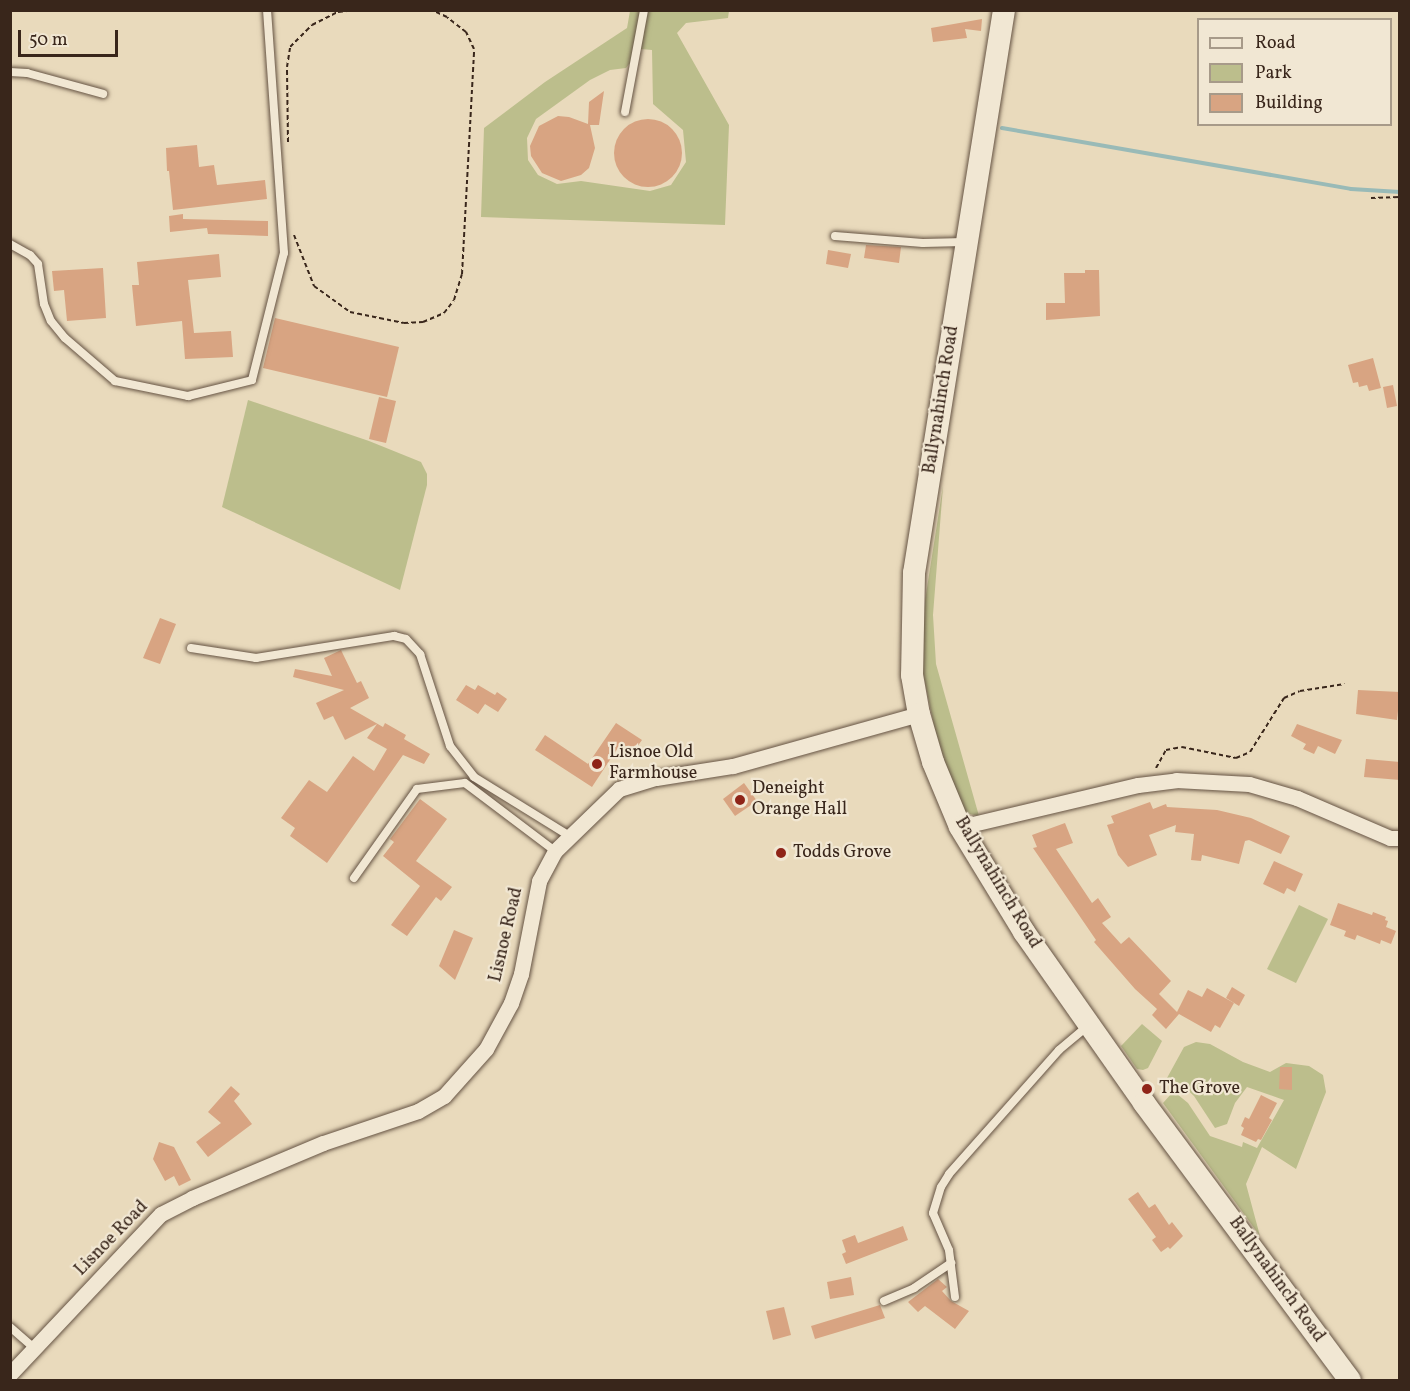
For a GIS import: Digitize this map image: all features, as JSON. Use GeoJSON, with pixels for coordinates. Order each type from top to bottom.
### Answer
{"type":"FeatureCollection","features":[{"type":"Feature","properties":{"kind":"street","name":"Ballynahinch Road"},"geometry":{"type":"LineString","coordinates":[[1004,10],[914,573],[912,675],[919,714],[933,762],[960,827],[1024,932],[1089,1025],[1350,1380]]}},
{"type":"Feature","properties":{"kind":"street","name":"Lisnoe Road"},"geometry":{"type":"LineString","coordinates":[[10,1374],[161,1214],[192,1197],[323,1143],[418,1111],[444,1096],[486,1049],[511,1003],[521,974],[539,881],[555,851],[619,789],[656,778],[733,766],[919,714]]}},
{"type":"Feature","properties":{"kind":"street"},"geometry":{"type":"LineString","coordinates":[[960,827],[1153,783],[1176,780],[1249,784],[1296,798],[1390,838],[1400,838]]}},
{"type":"Feature","properties":{"kind":"lane"},"geometry":{"type":"LineString","coordinates":[[10,244],[30,255],[38,264],[44,304],[51,321],[65,338],[115,381],[188,396],[252,380],[284,253],[267,10]]}},
{"type":"Feature","properties":{"kind":"lane"},"geometry":{"type":"LineString","coordinates":[[625,112],[644,10]]}},
{"type":"Feature","properties":{"kind":"lane"},"geometry":{"type":"LineString","coordinates":[[10,72],[27,73],[103,94]]}},
{"type":"Feature","properties":{"kind":"lane"},"geometry":{"type":"LineString","coordinates":[[835,236],[923,243],[968,242]]}},
{"type":"Feature","properties":{"kind":"lane"},"geometry":{"type":"LineString","coordinates":[[191,648],[256,658],[394,636],[406,639],[420,654],[450,746],[474,777],[571,837]]}},
{"type":"Feature","properties":{"kind":"lane"},"geometry":{"type":"LineString","coordinates":[[354,878],[417,789],[465,783],[555,851]]}},
{"type":"Feature","properties":{"kind":"lane"},"geometry":{"type":"LineString","coordinates":[[955,1297],[949,1250],[933,1213],[940,1187],[1059,1050],[1089,1025]]}},
{"type":"Feature","properties":{"kind":"lane"},"geometry":{"type":"LineString","coordinates":[[884,1300],[914,1288],[951,1263]]}},
{"type":"Feature","properties":{"kind":"lane"},"geometry":{"type":"LineString","coordinates":[[10,1327],[35,1349]]}},
{"type":"Feature","properties":{"kind":"path"},"geometry":{"type":"LineString","coordinates":[[288,147],[286,67],[290,47],[312,25],[338,12],[357,10]]}},
{"type":"Feature","properties":{"kind":"path"},"geometry":{"type":"LineString","coordinates":[[293,226],[304,264],[314,286],[350,312],[404,323],[423,322],[444,313],[454,300],[462,274],[474,49],[466,32],[447,17],[432,10]]}},
{"type":"Feature","properties":{"kind":"path"},"geometry":{"type":"LineString","coordinates":[[1371,198],[1400,197]]}},
{"type":"Feature","properties":{"kind":"path"},"geometry":{"type":"LineString","coordinates":[[1153,783],[1156,763],[1166,750],[1182,747],[1236,758],[1250,752],[1284,698],[1300,691],[1344,684]]}},
{"type":"Feature","properties":{"kind":"green space"},"geometry":{"type":"Polygon","coordinates":[[[630,11],[729,11],[728,18],[686,23],[677,33],[729,125],[725,225],[481,217],[484,128],[545,82],[627,28],[630,11]],[[641,49],[626,68],[610,70],[590,80],[536,119],[527,138],[528,160],[538,175],[557,184],[581,181],[650,191],[671,185],[686,162],[683,130],[653,104],[652,50],[641,49]]]}},
{"type":"Feature","properties":{"kind":"green space"},"geometry":{"type":"Polygon","coordinates":[[[248,400],[369,441],[421,462],[427,474],[427,485],[400,590],[222,507],[248,400]]]}},
{"type":"Feature","properties":{"kind":"green space"},"geometry":{"type":"Polygon","coordinates":[[[943,486],[933,615],[936,664],[979,816],[965,813],[949,775],[934,726],[923,673],[924,607],[943,486]]]}},
{"type":"Feature","properties":{"kind":"green space"},"geometry":{"type":"Polygon","coordinates":[[[1299,905],[1328,919],[1296,983],[1267,969],[1299,905]]]}},
{"type":"Feature","properties":{"kind":"green space"},"geometry":{"type":"Polygon","coordinates":[[[1142,1024],[1162,1041],[1148,1068],[1143,1070],[1137,1069],[1121,1046],[1142,1024]]]}},
{"type":"Feature","properties":{"kind":"green space"},"geometry":{"type":"Polygon","coordinates":[[[1196,1042],[1210,1044],[1243,1062],[1270,1072],[1286,1063],[1309,1066],[1323,1075],[1326,1092],[1296,1169],[1262,1147],[1246,1184],[1260,1236],[1163,1103],[1172,1093],[1177,1094],[1188,1103],[1210,1136],[1242,1147],[1243,1142],[1257,1148],[1284,1100],[1247,1087],[1235,1103],[1227,1124],[1215,1128],[1194,1096],[1181,1084],[1167,1078],[1184,1047],[1196,1042]]]}},
{"type":"Feature","properties":{"kind":"building"},"geometry":{"type":"Polygon","coordinates":[[[982,19],[981,31],[965,29],[967,38],[933,42],[931,28],[982,19]]]}},
{"type":"Feature","properties":{"kind":"building"},"geometry":{"type":"Polygon","coordinates":[[[604,91],[599,125],[590,125],[595,148],[589,168],[581,175],[561,181],[542,173],[531,156],[530,146],[539,126],[558,116],[569,117],[588,124],[589,102],[604,91]]]}},
{"type":"Feature","properties":{"kind":"building"},"geometry":{"type":"Polygon","coordinates":[[[641,119],[655,119],[667,124],[677,134],[682,153],[677,172],[667,182],[655,187],[641,187],[629,182],[619,172],[614,160],[614,146],[619,134],[629,124],[641,119]]]}},
{"type":"Feature","properties":{"kind":"building"},"geometry":{"type":"Polygon","coordinates":[[[197,145],[199,167],[214,165],[217,185],[265,180],[267,199],[173,210],[166,148],[197,145]]]}},
{"type":"Feature","properties":{"kind":"building"},"geometry":{"type":"Polygon","coordinates":[[[183,214],[183,219],[268,221],[268,236],[208,234],[207,228],[170,232],[169,216],[183,214]]]}},
{"type":"Feature","properties":{"kind":"building"},"geometry":{"type":"Polygon","coordinates":[[[866,245],[901,247],[899,263],[864,258],[866,245]]]}},
{"type":"Feature","properties":{"kind":"building"},"geometry":{"type":"Polygon","coordinates":[[[828,250],[851,254],[848,268],[826,264],[828,250]]]}},
{"type":"Feature","properties":{"kind":"building"},"geometry":{"type":"Polygon","coordinates":[[[219,254],[221,277],[188,280],[194,333],[231,331],[233,357],[185,359],[182,321],[136,326],[132,285],[139,285],[137,262],[219,254]]]}},
{"type":"Feature","properties":{"kind":"building"},"geometry":{"type":"Polygon","coordinates":[[[103,268],[106,318],[67,321],[64,290],[54,291],[52,271],[103,268]]]}},
{"type":"Feature","properties":{"kind":"building"},"geometry":{"type":"Polygon","coordinates":[[[1085,270],[1099,270],[1100,316],[1046,320],[1046,303],[1065,303],[1064,273],[1085,273],[1085,270]]]}},
{"type":"Feature","properties":{"kind":"building"},"geometry":{"type":"Polygon","coordinates":[[[275,318],[399,347],[387,397],[263,368],[275,318]]]}},
{"type":"Feature","properties":{"kind":"building"},"geometry":{"type":"Polygon","coordinates":[[[1373,358],[1381,388],[1369,391],[1367,385],[1359,387],[1358,382],[1353,383],[1348,365],[1373,358]]]}},
{"type":"Feature","properties":{"kind":"building"},"geometry":{"type":"Polygon","coordinates":[[[1393,385],[1397,406],[1387,408],[1383,387],[1393,385]]]}},
{"type":"Feature","properties":{"kind":"building"},"geometry":{"type":"Polygon","coordinates":[[[379,397],[396,401],[386,443],[369,439],[379,397]]]}},
{"type":"Feature","properties":{"kind":"building"},"geometry":{"type":"Polygon","coordinates":[[[160,618],[176,624],[160,664],[143,658],[160,618]]]}},
{"type":"Feature","properties":{"kind":"building"},"geometry":{"type":"Polygon","coordinates":[[[341,650],[357,683],[361,681],[369,698],[350,708],[383,727],[385,723],[406,735],[404,739],[430,754],[424,764],[403,755],[327,863],[290,836],[295,828],[281,818],[309,780],[327,792],[353,756],[374,771],[387,749],[367,738],[377,724],[345,740],[333,716],[324,720],[316,703],[344,690],[293,677],[295,669],[332,676],[324,658],[341,650]]]}},
{"type":"Feature","properties":{"kind":"building"},"geometry":{"type":"Polygon","coordinates":[[[466,685],[475,690],[478,685],[495,695],[497,692],[507,699],[498,712],[485,704],[478,714],[456,700],[466,685]]]}},
{"type":"Feature","properties":{"kind":"building"},"geometry":{"type":"Polygon","coordinates":[[[1358,690],[1400,692],[1397,720],[1356,714],[1358,690]]]}},
{"type":"Feature","properties":{"kind":"building"},"geometry":{"type":"Polygon","coordinates":[[[616,723],[642,740],[634,751],[621,743],[592,787],[535,750],[545,735],[588,764],[616,723]]]}},
{"type":"Feature","properties":{"kind":"building"},"geometry":{"type":"Polygon","coordinates":[[[1297,724],[1342,740],[1335,754],[1318,746],[1314,754],[1303,749],[1306,744],[1291,736],[1297,724]]]}},
{"type":"Feature","properties":{"kind":"building"},"geometry":{"type":"Polygon","coordinates":[[[1366,759],[1400,762],[1400,780],[1364,777],[1366,759]]]}},
{"type":"Feature","properties":{"kind":"building","name":"Deneight Orange Hall"},"geometry":{"type":"Polygon","coordinates":[[[744,783],[757,801],[735,816],[723,799],[744,783]]]}},
{"type":"Feature","properties":{"kind":"building"},"geometry":{"type":"Polygon","coordinates":[[[420,799],[447,819],[416,861],[452,887],[441,901],[436,897],[407,936],[391,925],[420,886],[383,856],[394,842],[390,839],[420,799]]]}},
{"type":"Feature","properties":{"kind":"building"},"geometry":{"type":"Polygon","coordinates":[[[1150,802],[1153,809],[1166,804],[1167,807],[1217,810],[1251,818],[1290,836],[1281,854],[1249,840],[1245,841],[1239,864],[1202,855],[1201,861],[1191,860],[1194,834],[1175,832],[1176,825],[1149,835],[1157,855],[1128,867],[1118,855],[1107,825],[1114,823],[1111,816],[1150,802]]]}},
{"type":"Feature","properties":{"kind":"building"},"geometry":{"type":"Polygon","coordinates":[[[1065,823],[1073,843],[1056,849],[1092,903],[1098,898],[1111,917],[1102,923],[1121,944],[1129,937],[1171,981],[1159,994],[1177,1012],[1188,990],[1202,997],[1207,988],[1234,1003],[1220,1028],[1215,1025],[1211,1032],[1179,1014],[1166,1029],[1152,1015],[1157,1009],[1135,989],[1094,942],[1096,940],[1033,848],[1037,847],[1032,835],[1065,823]]]}},
{"type":"Feature","properties":{"kind":"building"},"geometry":{"type":"Polygon","coordinates":[[[1274,861],[1303,874],[1295,892],[1287,888],[1284,894],[1263,884],[1274,861]]]}},
{"type":"Feature","properties":{"kind":"building"},"geometry":{"type":"Polygon","coordinates":[[[1338,903],[1372,915],[1373,912],[1386,917],[1385,920],[1388,921],[1386,927],[1396,931],[1391,944],[1381,940],[1380,944],[1357,935],[1355,940],[1344,936],[1346,931],[1330,925],[1338,903]]]}},
{"type":"Feature","properties":{"kind":"building"},"geometry":{"type":"Polygon","coordinates":[[[454,930],[473,938],[455,980],[439,966],[454,930]]]}},
{"type":"Feature","properties":{"kind":"building"},"geometry":{"type":"Polygon","coordinates":[[[1232,987],[1245,995],[1239,1006],[1226,998],[1232,987]]]}},
{"type":"Feature","properties":{"kind":"building"},"geometry":{"type":"Polygon","coordinates":[[[1280,1067],[1292,1067],[1292,1090],[1279,1089],[1280,1067]]]}},
{"type":"Feature","properties":{"kind":"building"},"geometry":{"type":"Polygon","coordinates":[[[231,1086],[240,1094],[234,1101],[252,1124],[208,1157],[196,1142],[221,1123],[208,1112],[231,1086]]]}},
{"type":"Feature","properties":{"kind":"building"},"geometry":{"type":"Polygon","coordinates":[[[1261,1095],[1277,1103],[1269,1118],[1272,1120],[1261,1140],[1258,1139],[1256,1142],[1241,1135],[1244,1128],[1241,1126],[1245,1117],[1249,1119],[1261,1095]]]}},
{"type":"Feature","properties":{"kind":"building"},"geometry":{"type":"Polygon","coordinates":[[[159,1142],[174,1147],[191,1180],[179,1186],[174,1176],[165,1181],[153,1159],[159,1142]]]}},
{"type":"Feature","properties":{"kind":"building"},"geometry":{"type":"Polygon","coordinates":[[[1138,1192],[1149,1208],[1155,1204],[1169,1225],[1172,1222],[1183,1236],[1170,1249],[1168,1247],[1161,1252],[1152,1240],[1156,1237],[1128,1199],[1138,1192]]]}},
{"type":"Feature","properties":{"kind":"building"},"geometry":{"type":"Polygon","coordinates":[[[903,1226],[908,1240],[846,1264],[842,1254],[846,1252],[842,1240],[855,1235],[858,1243],[903,1226]]]}},
{"type":"Feature","properties":{"kind":"building"},"geometry":{"type":"Polygon","coordinates":[[[851,1277],[854,1295],[830,1299],[827,1282],[851,1277]]]}},
{"type":"Feature","properties":{"kind":"building"},"geometry":{"type":"Polygon","coordinates":[[[938,1279],[947,1287],[942,1291],[951,1301],[969,1311],[955,1329],[925,1306],[918,1312],[908,1302],[938,1279]]]}},
{"type":"Feature","properties":{"kind":"building"},"geometry":{"type":"Polygon","coordinates":[[[880,1305],[885,1318],[815,1339],[811,1326],[880,1305]]]}},
{"type":"Feature","properties":{"kind":"building"},"geometry":{"type":"Polygon","coordinates":[[[784,1307],[791,1335],[773,1340],[766,1311],[784,1307]]]}},
{"type":"Feature","properties":{"kind":"waterway"},"geometry":{"type":"LineString","coordinates":[[1002,128],[1351,189],[1400,192]]}},
{"type":"Feature","properties":{"kind":"place","name":"Lisnoe Old Farmhouse"},"geometry":{"type":"Point","coordinates":[597,764]}},
{"type":"Feature","properties":{"kind":"place","name":"Deneight Orange Hall"},"geometry":{"type":"Point","coordinates":[740,800]}},
{"type":"Feature","properties":{"kind":"place","name":"Todds Grove"},"geometry":{"type":"Point","coordinates":[781,853]}},
{"type":"Feature","properties":{"kind":"place","name":"The Grove"},"geometry":{"type":"Point","coordinates":[1147,1089]}}]}
